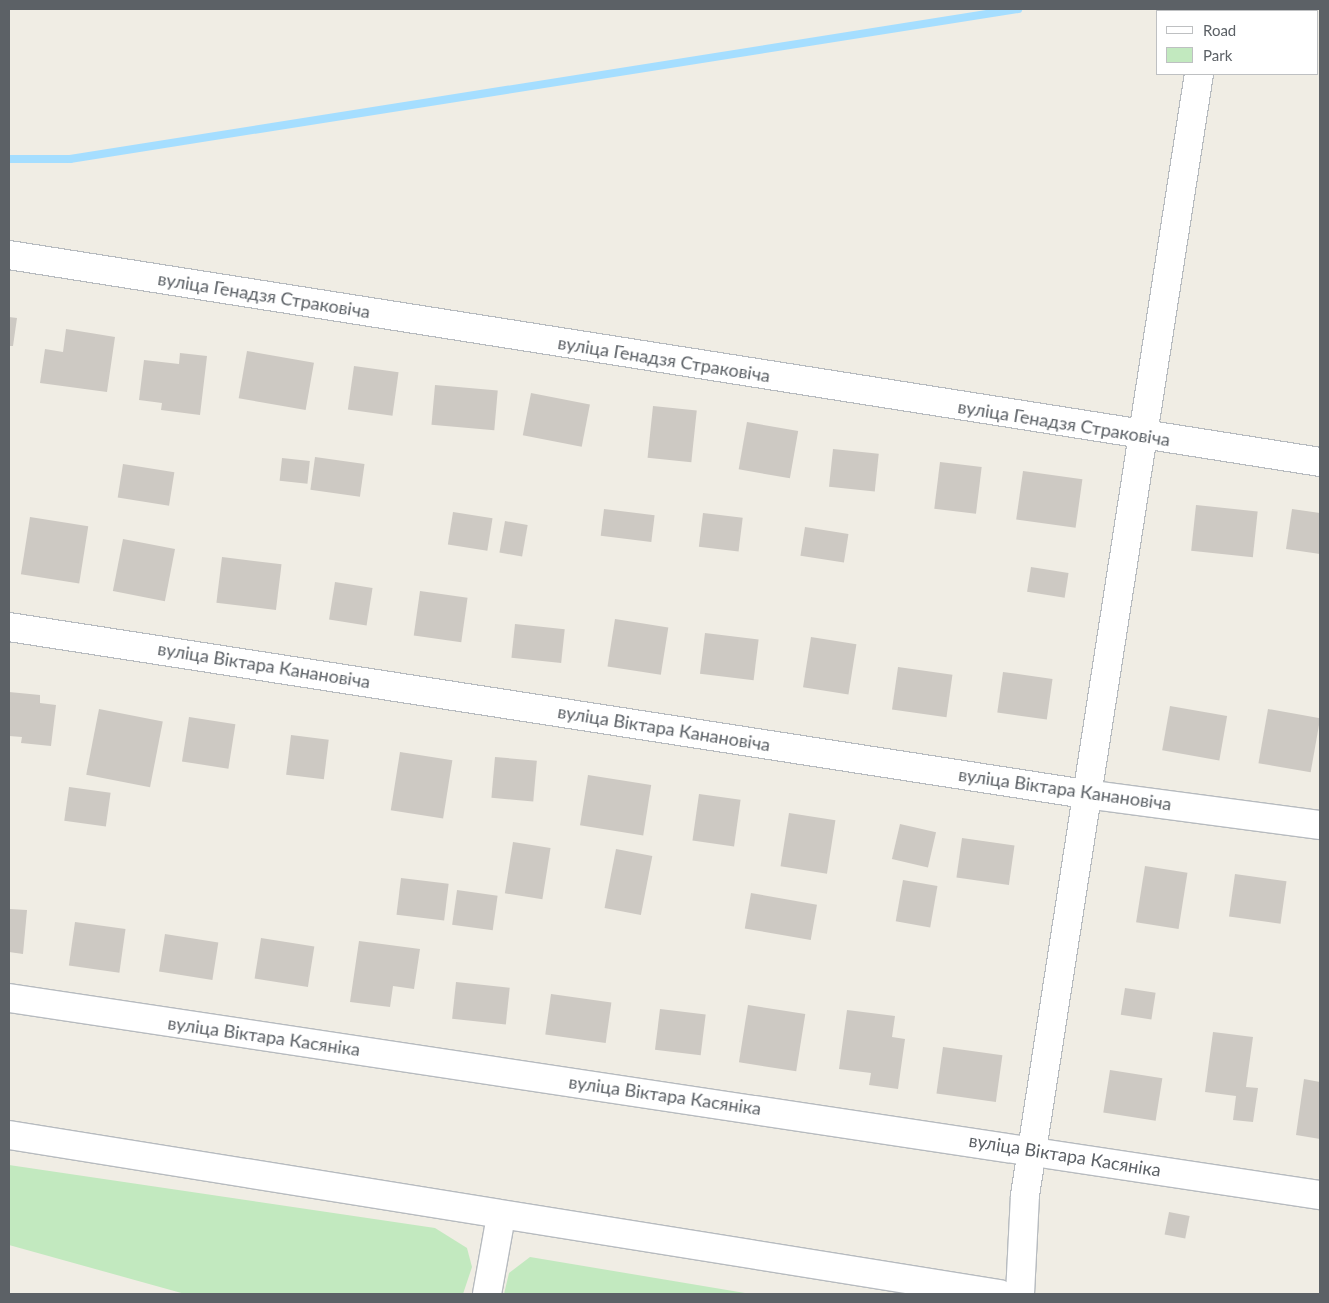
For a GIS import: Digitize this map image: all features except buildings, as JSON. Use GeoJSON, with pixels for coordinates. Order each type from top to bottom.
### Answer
{"type":"FeatureCollection","features":[{"type":"Feature","properties":{"kind":"street"},"geometry":{"type":"LineString","coordinates":[[1020,1294],[1032,1149],[1085,794],[1145,436],[1199,75]]}},
{"type":"Feature","properties":{"kind":"street","name":"вуліца Генадзя Страковіча"},"geometry":{"type":"LineString","coordinates":[[9,255],[1145,436],[1320,462]]}},
{"type":"Feature","properties":{"kind":"street","name":"вуліца Віктара Канановіча"},"geometry":{"type":"LineString","coordinates":[[9,627],[1085,794],[1320,825]]}},
{"type":"Feature","properties":{"kind":"street","name":"вуліца Віктара Касяніка"},"geometry":{"type":"LineString","coordinates":[[9,998],[1032,1149],[1320,1195]]}},
{"type":"Feature","properties":{"kind":"street"},"geometry":{"type":"LineString","coordinates":[[9,1135],[501,1216],[1000,1294]]}},
{"type":"Feature","properties":{"kind":"street"},"geometry":{"type":"LineString","coordinates":[[487,1294],[501,1216]]}},
{"type":"Feature","properties":{"kind":"green space"},"geometry":{"type":"Polygon","coordinates":[[[9,1165],[435,1228],[467,1248],[472,1267],[463,1294],[185,1294],[9,1245],[9,1165]]]}},
{"type":"Feature","properties":{"kind":"green space"},"geometry":{"type":"Polygon","coordinates":[[[530,1257],[751,1294],[504,1294],[509,1273],[530,1257]]]}},
{"type":"Feature","properties":{"kind":"waterway"},"geometry":{"type":"LineString","coordinates":[[9,159],[70,159],[1018,9]]}}]}
